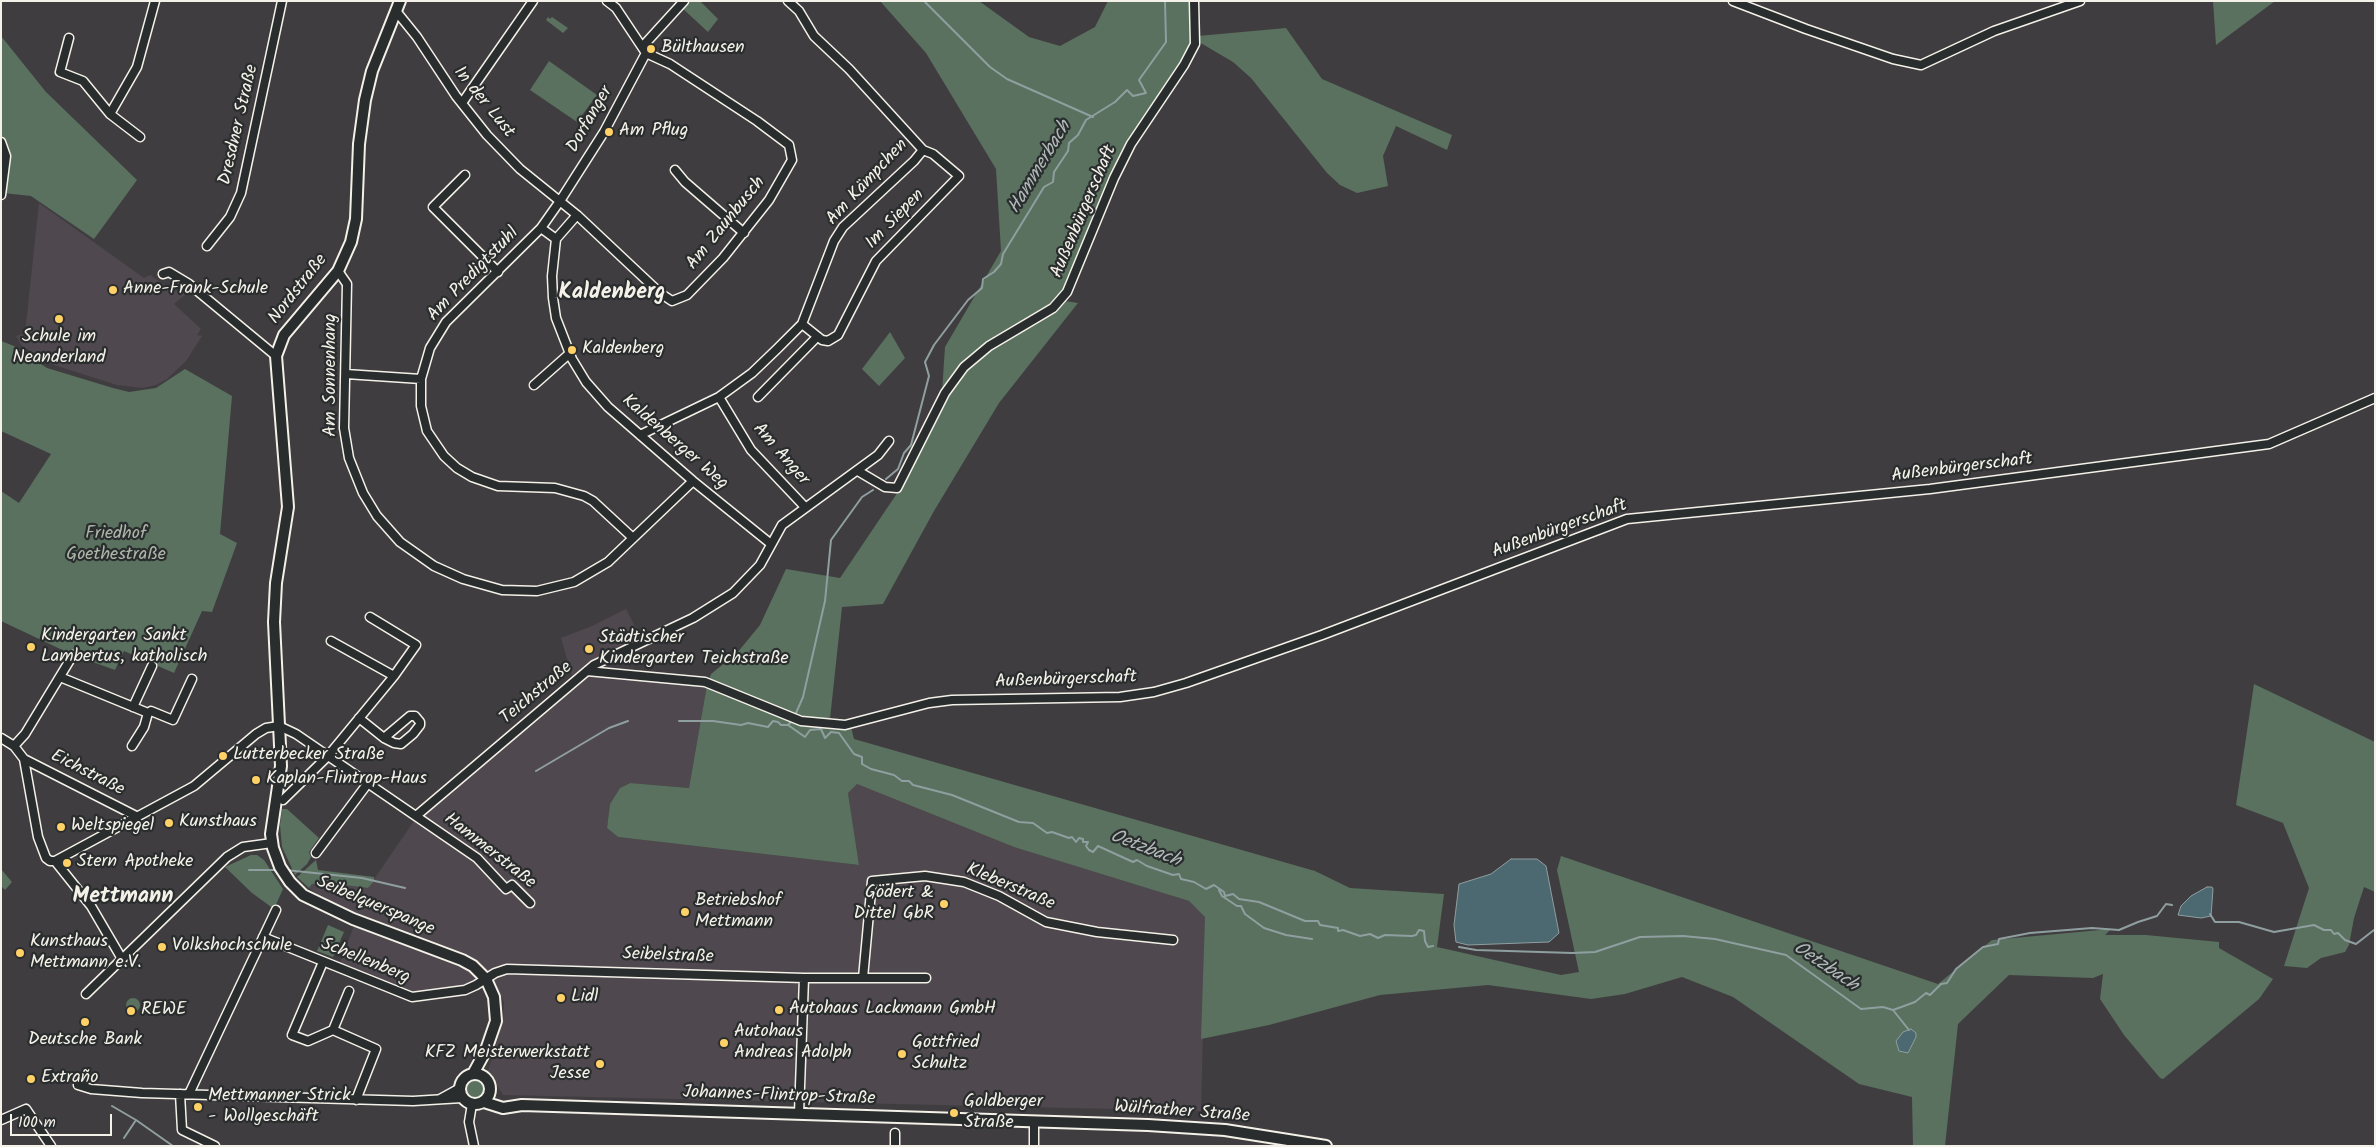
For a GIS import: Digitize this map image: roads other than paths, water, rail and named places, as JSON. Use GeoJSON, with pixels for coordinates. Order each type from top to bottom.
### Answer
{"type":"FeatureCollection","features":[{"type":"Feature","properties":{"kind":"main road","name":"Nordstraße"},"geometry":{"type":"LineString","coordinates":[[272,843],[272,816],[281,766],[274,622],[276,583],[288,507],[276,356],[284,335],[338,271],[351,242],[356,219],[359,144],[365,100],[372,71],[398,6]]}},
{"type":"Feature","properties":{"kind":"main road","name":"Seibelquerspange"},"geometry":{"type":"LineString","coordinates":[[272,843],[278,861],[294,886],[312,900],[353,919],[473,966],[486,979]]}},
{"type":"Feature","properties":{"kind":"main road"},"geometry":{"type":"LineString","coordinates":[[478,1075],[494,1027],[496,1015],[494,997],[486,979]]}},
{"type":"Feature","properties":{"kind":"main road"},"geometry":{"type":"LineString","coordinates":[[472,1104],[461,1093],[466,1077],[478,1075],[490,1085],[487,1097]]}},
{"type":"Feature","properties":{"kind":"main road","name":"Johannes-Flintrop-Straße"},"geometry":{"type":"LineString","coordinates":[[472,1104],[487,1097],[503,1108],[522,1105],[1034,1122]]}},
{"type":"Feature","properties":{"kind":"main road","name":"Wülfrather Straße"},"geometry":{"type":"LineString","coordinates":[[1034,1122],[1195,1128],[1326,1146]]}},
{"type":"Feature","properties":{"kind":"street"},"geometry":{"type":"LineString","coordinates":[[110,114],[137,67],[155,1]]}},
{"type":"Feature","properties":{"kind":"street","name":"Dresdner Straße"},"geometry":{"type":"LineString","coordinates":[[207,246],[230,217],[241,194],[282,1]]}},
{"type":"Feature","properties":{"kind":"street"},"geometry":{"type":"LineString","coordinates":[[462,103],[533,1]]}},
{"type":"Feature","properties":{"kind":"street"},"geometry":{"type":"LineString","coordinates":[[607,1],[616,8],[644,49],[684,1]]}},
{"type":"Feature","properties":{"kind":"street","name":"Am Kämpchen"},"geometry":{"type":"LineString","coordinates":[[640,435],[719,397],[752,373],[802,324],[834,241],[843,227],[914,161],[923,150],[849,69],[814,36],[799,11],[788,1]]}},
{"type":"Feature","properties":{"kind":"street","name":"Außenbürgerschaft"},"geometry":{"type":"LineString","coordinates":[[858,471],[885,487],[897,488],[945,393],[964,367],[989,346],[1053,308],[1067,292],[1114,178],[1131,144],[1184,65],[1195,44],[1194,1]]}},
{"type":"Feature","properties":{"kind":"street"},"geometry":{"type":"LineString","coordinates":[[1732,1],[1893,59],[1921,65],[1994,32],[2080,1]]}},
{"type":"Feature","properties":{"kind":"street","name":"In der Lust"},"geometry":{"type":"LineString","coordinates":[[398,6],[462,103],[487,135],[520,169],[560,201]]}},
{"type":"Feature","properties":{"kind":"street"},"geometry":{"type":"LineString","coordinates":[[69,38],[60,72],[83,80],[110,114],[140,137]]}},
{"type":"Feature","properties":{"kind":"street","name":"Dorfanger"},"geometry":{"type":"LineString","coordinates":[[560,201],[604,132],[644,49]]}},
{"type":"Feature","properties":{"kind":"street","name":"Am Zaunbusch"},"geometry":{"type":"LineString","coordinates":[[560,201],[660,293],[672,301],[687,295],[744,233],[770,200],[786,174],[792,160],[788,145],[757,121],[644,49]]}},
{"type":"Feature","properties":{"kind":"street"},"geometry":{"type":"LineString","coordinates":[[1,142],[6,156],[1,195]]}},
{"type":"Feature","properties":{"kind":"street","name":"Im Siepen"},"geometry":{"type":"LineString","coordinates":[[818,337],[828,341],[838,335],[876,262],[959,176],[933,154],[923,150]]}},
{"type":"Feature","properties":{"kind":"street"},"geometry":{"type":"LineString","coordinates":[[674,170],[744,233]]}},
{"type":"Feature","properties":{"kind":"street"},"geometry":{"type":"LineString","coordinates":[[465,175],[434,207],[498,272]]}},
{"type":"Feature","properties":{"kind":"street","name":"Am Predigtstuhl"},"geometry":{"type":"LineString","coordinates":[[560,201],[541,228],[446,322],[430,348],[421,379],[421,406],[427,431],[444,456],[457,468],[472,477],[498,486],[554,488],[584,496],[610,516],[633,538]]}},
{"type":"Feature","properties":{"kind":"street"},"geometry":{"type":"LineString","coordinates":[[541,228],[556,240],[577,215]]}},
{"type":"Feature","properties":{"kind":"street","name":"Kaldenberger Weg"},"geometry":{"type":"LineString","coordinates":[[556,240],[553,298],[560,330],[569,354],[586,382],[602,400],[640,435],[771,544]]}},
{"type":"Feature","properties":{"kind":"street","name":"Am Sonnenhang"},"geometry":{"type":"LineString","coordinates":[[338,271],[347,284],[344,428],[349,458],[363,493],[377,516],[400,542],[434,566],[480,585],[502,590],[537,591],[562,586],[584,577],[608,562],[693,480]]}},
{"type":"Feature","properties":{"kind":"street"},"geometry":{"type":"LineString","coordinates":[[163,274],[169,272],[188,284],[276,356]]}},
{"type":"Feature","properties":{"kind":"street"},"geometry":{"type":"LineString","coordinates":[[758,397],[818,337],[802,324]]}},
{"type":"Feature","properties":{"kind":"street"},"geometry":{"type":"LineString","coordinates":[[534,385],[569,354]]}},
{"type":"Feature","properties":{"kind":"street"},"geometry":{"type":"LineString","coordinates":[[346,374],[421,379]]}},
{"type":"Feature","properties":{"kind":"street","name":"Am Anger"},"geometry":{"type":"LineString","coordinates":[[719,397],[751,450],[806,506]]}},
{"type":"Feature","properties":{"kind":"street","name":"Außenbürgerschaft"},"geometry":{"type":"LineString","coordinates":[[587,671],[705,682],[801,721],[845,725],[929,703],[952,700],[1120,697],[1154,692],[1186,684],[1322,635],[1627,519],[1930,489],[2269,444],[2375,398]]}},
{"type":"Feature","properties":{"kind":"street","name":"Teichstraße"},"geometry":{"type":"LineString","coordinates":[[416,816],[587,671],[597,664],[693,618],[722,601],[752,575],[782,525],[878,456],[889,441]]}},
{"type":"Feature","properties":{"kind":"street"},"geometry":{"type":"LineString","coordinates":[[283,800],[328,756],[394,676],[416,645],[370,617]]}},
{"type":"Feature","properties":{"kind":"street"},"geometry":{"type":"LineString","coordinates":[[331,641],[394,676]]}},
{"type":"Feature","properties":{"kind":"street"},"geometry":{"type":"LineString","coordinates":[[14,746],[26,734],[73,655]]}},
{"type":"Feature","properties":{"kind":"street"},"geometry":{"type":"LineString","coordinates":[[134,707],[152,666]]}},
{"type":"Feature","properties":{"kind":"street"},"geometry":{"type":"LineString","coordinates":[[60,677],[148,713],[151,711],[173,720],[192,679]]}},
{"type":"Feature","properties":{"kind":"street"},"geometry":{"type":"LineString","coordinates":[[132,746],[144,727],[148,713]]}},
{"type":"Feature","properties":{"kind":"street"},"geometry":{"type":"LineString","coordinates":[[359,718],[384,738],[401,744],[413,734],[420,725],[420,722],[415,716],[410,716],[384,738]]}},
{"type":"Feature","properties":{"kind":"street"},"geometry":{"type":"LineString","coordinates":[[1,738],[14,746],[24,759],[38,837],[46,858],[50,861],[55,861],[194,786],[266,728],[279,726]]}},
{"type":"Feature","properties":{"kind":"street","name":"Hammerstraße"},"geometry":{"type":"LineString","coordinates":[[279,726],[296,734],[477,858],[506,889],[512,885],[530,903]]}},
{"type":"Feature","properties":{"kind":"street","name":"Eichstraße"},"geometry":{"type":"LineString","coordinates":[[24,759],[136,816]]}},
{"type":"Feature","properties":{"kind":"street"},"geometry":{"type":"LineString","coordinates":[[316,853],[368,783]]}},
{"type":"Feature","properties":{"kind":"street"},"geometry":{"type":"LineString","coordinates":[[86,994],[230,854],[243,847],[272,843]]}},
{"type":"Feature","properties":{"kind":"street"},"geometry":{"type":"LineString","coordinates":[[55,861],[91,906],[122,959]]}},
{"type":"Feature","properties":{"kind":"street","name":"Kleberstraße"},"geometry":{"type":"LineString","coordinates":[[863,978],[872,881],[925,876],[964,882],[999,896],[1046,922],[1097,932],[1173,940]]}},
{"type":"Feature","properties":{"kind":"street"},"geometry":{"type":"LineString","coordinates":[[189,1094],[276,910]]}},
{"type":"Feature","properties":{"kind":"street","name":"Schellenberg"},"geometry":{"type":"LineString","coordinates":[[263,936],[412,997],[452,993],[476,985],[486,979]]}},
{"type":"Feature","properties":{"kind":"street"},"geometry":{"type":"LineString","coordinates":[[323,962],[292,1035],[308,1041],[333,1030],[376,1050],[356,1100]]}},
{"type":"Feature","properties":{"kind":"street","name":"Seibelstraße"},"geometry":{"type":"LineString","coordinates":[[486,979],[507,969],[804,978],[926,978]]}},
{"type":"Feature","properties":{"kind":"street"},"geometry":{"type":"LineString","coordinates":[[799,1113],[804,978]]}},
{"type":"Feature","properties":{"kind":"street","name":"Schellenberg"},"geometry":{"type":"LineString","coordinates":[[333,1030],[349,991]]}},
{"type":"Feature","properties":{"kind":"street"},"geometry":{"type":"LineString","coordinates":[[78,1085],[115,1092],[356,1100],[413,1101],[440,1099],[461,1093]]}},
{"type":"Feature","properties":{"kind":"street"},"geometry":{"type":"LineString","coordinates":[[180,1094],[182,1130],[215,1146]]}},
{"type":"Feature","properties":{"kind":"street"},"geometry":{"type":"LineString","coordinates":[[472,1104],[469,1122],[474,1146]]}},
{"type":"Feature","properties":{"kind":"street"},"geometry":{"type":"LineString","coordinates":[[1,1120],[26,1109],[51,1146]]}},
{"type":"Feature","properties":{"kind":"street"},"geometry":{"type":"LineString","coordinates":[[1034,1122],[1034,1146]]}},
{"type":"Feature","properties":{"kind":"street"},"geometry":{"type":"LineString","coordinates":[[895,1132],[895,1146]]}},
{"type":"Feature","properties":{"kind":"water"},"geometry":{"type":"Polygon","coordinates":[[[1511,859],[1537,859],[1546,866],[1559,933],[1549,942],[1468,945],[1456,942],[1454,925],[1459,884],[1491,874],[1511,859]]]}},
{"type":"Feature","properties":{"kind":"water"},"geometry":{"type":"Polygon","coordinates":[[[2207,887],[2212,887],[2213,889],[2211,916],[2201,918],[2178,915],[2181,906],[2191,896],[2207,887]]]}},
{"type":"Feature","properties":{"kind":"water"},"geometry":{"type":"Polygon","coordinates":[[[1911,1029],[1916,1033],[1916,1037],[1908,1053],[1899,1051],[1896,1041],[1903,1032],[1911,1029]]]}},
{"type":"Feature","properties":{"kind":"waterway"},"geometry":{"type":"LineString","coordinates":[[924,1],[990,67],[1007,79],[1093,117]]}},
{"type":"Feature","properties":{"kind":"waterway","name":"Hammerbach"},"geometry":{"type":"LineString","coordinates":[[886,479],[898,469],[904,453],[911,445],[929,376],[925,362],[934,345],[968,300],[982,288],[983,279],[994,272],[1001,264],[1003,254],[1044,187],[1053,182],[1054,172],[1068,151],[1069,143],[1078,135],[1086,120],[1115,102],[1127,90],[1133,96],[1146,93],[1139,80],[1166,42],[1165,1]]}},
{"type":"Feature","properties":{"kind":"waterway","name":"Hammerbach"},"geometry":{"type":"LineString","coordinates":[[796,713],[803,697],[825,601],[831,540],[862,497],[873,490]]}},
{"type":"Feature","properties":{"kind":"waterway","name":"Hammerbach"},"geometry":{"type":"LineString","coordinates":[[536,771],[609,728],[628,721]]}},
{"type":"Feature","properties":{"kind":"waterway","name":"Hammerbach"},"geometry":{"type":"LineString","coordinates":[[679,721],[713,721],[741,725],[748,723],[768,727],[773,721],[781,725],[788,725],[791,722]]}},
{"type":"Feature","properties":{"kind":"waterway","name":"Oetzbach"},"geometry":{"type":"LineString","coordinates":[[788,725],[805,737],[810,730],[821,729],[825,738],[831,732],[839,733],[854,754],[862,757],[862,764],[871,769],[894,775],[902,781],[909,781],[913,785],[952,795],[1019,822],[1033,823],[1047,833],[1052,832],[1069,838],[1072,837],[1076,842],[1079,838],[1083,839],[1083,842],[1088,842],[1086,846],[1093,852],[1098,846],[1133,862],[1137,860],[1147,866],[1173,875],[1179,874],[1181,879],[1194,882],[1206,889],[1214,885],[1224,892],[1225,896],[1233,894],[1239,899],[1259,902],[1305,921],[1318,921],[1320,925],[1338,928],[1338,931],[1343,930],[1360,936],[1370,934],[1378,938],[1385,935],[1412,936],[1416,935],[1419,930],[1424,931],[1428,947],[1433,946]]}},
{"type":"Feature","properties":{"kind":"waterway","name":"Hammerbach"},"geometry":{"type":"LineString","coordinates":[[249,870],[277,870]]}},
{"type":"Feature","properties":{"kind":"waterway","name":"Hammerbach"},"geometry":{"type":"LineString","coordinates":[[286,870],[362,878],[405,888]]}},
{"type":"Feature","properties":{"kind":"waterway"},"geometry":{"type":"LineString","coordinates":[[1219,890],[1222,896],[1237,906],[1241,906],[1245,914],[1264,928],[1286,935],[1312,939]]}},
{"type":"Feature","properties":{"kind":"waterway","name":"Oetzbach"},"geometry":{"type":"LineString","coordinates":[[1459,947],[1476,950],[1572,953],[1595,952],[1640,937],[1683,936],[1715,939],[1786,955],[1861,1009],[1883,1007],[1893,1010],[1915,1002],[1926,993],[1930,995],[1941,984],[1947,983],[1956,969],[1983,947],[1998,944],[1999,939],[2030,933],[2092,928],[2119,930],[2157,916],[2166,904],[2172,905]]}},
{"type":"Feature","properties":{"kind":"waterway","name":"Oetzbach"},"geometry":{"type":"LineString","coordinates":[[2210,914],[2215,922],[2239,922],[2274,932],[2314,925],[2324,930],[2331,930],[2334,934],[2338,933],[2345,940],[2356,944],[2374,930]]}},
{"type":"Feature","properties":{"kind":"waterway"},"geometry":{"type":"LineString","coordinates":[[1893,1010],[1909,1030]]}},
{"type":"Feature","properties":{"kind":"waterway","name":"Hammerbach"},"geometry":{"type":"LineString","coordinates":[[112,1106],[136,1120]]}},
{"type":"Feature","properties":{"kind":"waterway"},"geometry":{"type":"LineString","coordinates":[[124,1138],[136,1120],[173,1146]]}},
{"type":"Feature","properties":{"kind":"place","name":"Bülthausen"},"geometry":{"type":"Point","coordinates":[651,49]}},
{"type":"Feature","properties":{"kind":"place","name":"Am Pflug"},"geometry":{"type":"Point","coordinates":[609,132]}},
{"type":"Feature","properties":{"kind":"place","name":"Anne-Frank-Schule"},"geometry":{"type":"Point","coordinates":[113,290]}},
{"type":"Feature","properties":{"kind":"place","name":"Schule im Neanderland"},"geometry":{"type":"Point","coordinates":[59,319]}},
{"type":"Feature","properties":{"kind":"place","name":"Kaldenberg"},"geometry":{"type":"Point","coordinates":[572,350]}},
{"type":"Feature","properties":{"kind":"place","name":"Kindergarten Sankt Lambertus, katholisch"},"geometry":{"type":"Point","coordinates":[31,647]}},
{"type":"Feature","properties":{"kind":"place","name":"Städtischer Kindergarten Teichstraße"},"geometry":{"type":"Point","coordinates":[589,649]}},
{"type":"Feature","properties":{"kind":"place","name":"Lutterbecker Straße"},"geometry":{"type":"Point","coordinates":[223,756]}},
{"type":"Feature","properties":{"kind":"place","name":"Kaplan-Flintrop-Haus"},"geometry":{"type":"Point","coordinates":[256,780]}},
{"type":"Feature","properties":{"kind":"place","name":"Kunsthaus"},"geometry":{"type":"Point","coordinates":[169,823]}},
{"type":"Feature","properties":{"kind":"place","name":"Weltspiegel"},"geometry":{"type":"Point","coordinates":[61,827]}},
{"type":"Feature","properties":{"kind":"place","name":"Stern Apotheke"},"geometry":{"type":"Point","coordinates":[67,863]}},
{"type":"Feature","properties":{"kind":"place","name":"Gödert & Dittel GbR"},"geometry":{"type":"Point","coordinates":[944,904]}},
{"type":"Feature","properties":{"kind":"place","name":"Betriebshof Mettmann"},"geometry":{"type":"Point","coordinates":[685,912]}},
{"type":"Feature","properties":{"kind":"place","name":"Volkshochschule"},"geometry":{"type":"Point","coordinates":[162,947]}},
{"type":"Feature","properties":{"kind":"place","name":"Kunsthaus Mettmann e.V."},"geometry":{"type":"Point","coordinates":[20,953]}},
{"type":"Feature","properties":{"kind":"place","name":"Lidl"},"geometry":{"type":"Point","coordinates":[561,998]}},
{"type":"Feature","properties":{"kind":"place","name":"Autohaus Lackmann GmbH"},"geometry":{"type":"Point","coordinates":[779,1010]}},
{"type":"Feature","properties":{"kind":"place","name":"REWE"},"geometry":{"type":"Point","coordinates":[131,1011]}},
{"type":"Feature","properties":{"kind":"place","name":"Deutsche Bank"},"geometry":{"type":"Point","coordinates":[85,1022]}},
{"type":"Feature","properties":{"kind":"place","name":"Autohaus Andreas Adolph"},"geometry":{"type":"Point","coordinates":[724,1043]}},
{"type":"Feature","properties":{"kind":"place","name":"Gottfried Schultz"},"geometry":{"type":"Point","coordinates":[902,1054]}},
{"type":"Feature","properties":{"kind":"place","name":"KFZ Meisterwerkstatt Jesse"},"geometry":{"type":"Point","coordinates":[600,1064]}},
{"type":"Feature","properties":{"kind":"place","name":"Extraño"},"geometry":{"type":"Point","coordinates":[31,1079]}},
{"type":"Feature","properties":{"kind":"place","name":"Mettmanner Strick - Wollgeschäft"},"geometry":{"type":"Point","coordinates":[198,1107]}},
{"type":"Feature","properties":{"kind":"place","name":"Goldberger Straße"},"geometry":{"type":"Point","coordinates":[954,1113]}},
{"type":"Feature","properties":{"kind":"district","name":"Kaldenberg"},"geometry":{"type":"Point","coordinates":[612,294]}},
{"type":"Feature","properties":{"kind":"district","name":"Mettmann"},"geometry":{"type":"Point","coordinates":[123,898]}},
{"type":"Feature","properties":{"kind":"park label","name":"Friedhof Goethestraße"},"geometry":{"type":"Point","coordinates":[116,545]}}]}
